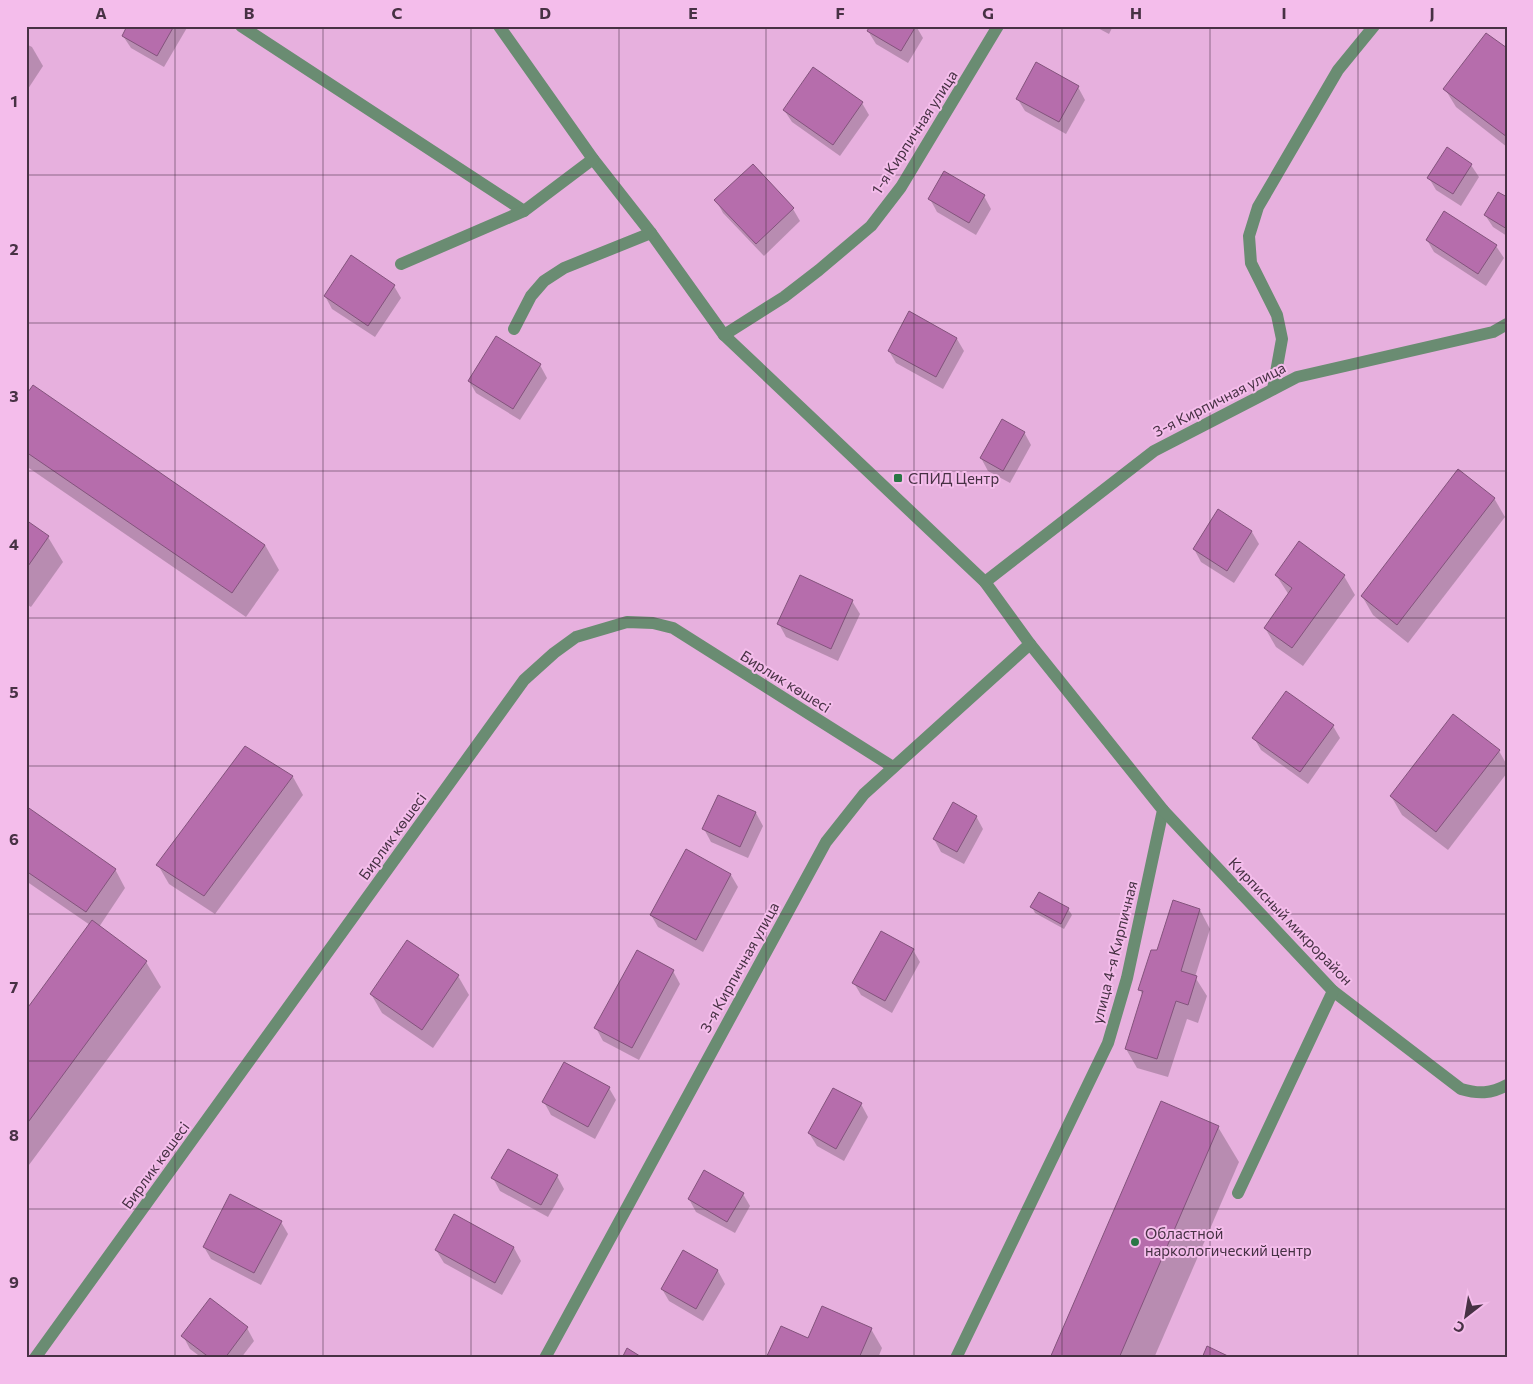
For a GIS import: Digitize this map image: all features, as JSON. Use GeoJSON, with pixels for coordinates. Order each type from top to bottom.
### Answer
{"type":"FeatureCollection","features":[{"type":"Feature","properties":{"kind":"street"},"geometry":{"type":"LineString","coordinates":[[241,26],[524,211]]}},
{"type":"Feature","properties":{"kind":"street"},"geometry":{"type":"LineString","coordinates":[[499,26],[593,159],[651,233],[724,335],[985,582],[1030,644],[1163,810]]}},
{"type":"Feature","properties":{"kind":"street","name":"1-я Кирпичная улица"},"geometry":{"type":"LineString","coordinates":[[724,335],[784,297],[871,226],[901,187],[998,26]]}},
{"type":"Feature","properties":{"kind":"street"},"geometry":{"type":"LineString","coordinates":[[1273,390],[1282,339],[1276,315],[1252,263],[1249,236],[1258,207],[1338,70],[1374,26]]}},
{"type":"Feature","properties":{"kind":"street"},"geometry":{"type":"LineString","coordinates":[[401,264],[524,211],[593,159]]}},
{"type":"Feature","properties":{"kind":"street"},"geometry":{"type":"LineString","coordinates":[[514,329],[532,296],[544,281],[564,268],[651,233]]}},
{"type":"Feature","properties":{"kind":"street","name":"3-я Кирпичная улица"},"geometry":{"type":"LineString","coordinates":[[985,582],[1154,451],[1297,377],[1493,332],[1507,324]]}},
{"type":"Feature","properties":{"kind":"street","name":"Бирлик көшесі"},"geometry":{"type":"LineString","coordinates":[[35,1358],[524,680],[554,653],[576,637],[627,622],[653,623],[673,628],[892,767]]}},
{"type":"Feature","properties":{"kind":"street","name":"3-я Кирпичная улица"},"geometry":{"type":"LineString","coordinates":[[545,1358],[826,842],[864,794],[1030,644]]}},
{"type":"Feature","properties":{"kind":"street","name":"Кирписный микрорайон"},"geometry":{"type":"LineString","coordinates":[[1163,810],[1333,991],[1461,1089],[1476,1094],[1489,1093],[1507,1084]]}},
{"type":"Feature","properties":{"kind":"street","name":"улица 4-я Кирпичная"},"geometry":{"type":"LineString","coordinates":[[956,1358],[1108,1043],[1127,978],[1163,810]]}},
{"type":"Feature","properties":{"kind":"street"},"geometry":{"type":"LineString","coordinates":[[1238,1193],[1333,991]]}},
{"type":"Feature","properties":{"kind":"building"},"geometry":{"type":"Polygon","coordinates":[[[127,26],[174,26],[157,56],[122,36],[127,26]]]}},
{"type":"Feature","properties":{"kind":"building"},"geometry":{"type":"Polygon","coordinates":[[[870,26],[916,26],[901,51],[867,31],[870,26]]]}},
{"type":"Feature","properties":{"kind":"building"},"geometry":{"type":"Polygon","coordinates":[[[1486,33],[1507,48],[1507,137],[1443,89],[1486,33]]]}},
{"type":"Feature","properties":{"kind":"building"},"geometry":{"type":"Polygon","coordinates":[[[1036,62],[1079,86],[1059,122],[1016,99],[1036,62]]]}},
{"type":"Feature","properties":{"kind":"building"},"geometry":{"type":"Polygon","coordinates":[[[813,67],[863,102],[833,145],[783,110],[813,67]]]}},
{"type":"Feature","properties":{"kind":"building"},"geometry":{"type":"Polygon","coordinates":[[[1447,147],[1472,164],[1453,194],[1427,178],[1447,147]]]}},
{"type":"Feature","properties":{"kind":"building"},"geometry":{"type":"Polygon","coordinates":[[[753,164],[794,208],[756,244],[714,200],[753,164]]]}},
{"type":"Feature","properties":{"kind":"building"},"geometry":{"type":"Polygon","coordinates":[[[944,171],[985,195],[969,223],[928,199],[944,171]]]}},
{"type":"Feature","properties":{"kind":"building"},"geometry":{"type":"Polygon","coordinates":[[[1498,192],[1507,197],[1507,229],[1484,215],[1498,192]]]}},
{"type":"Feature","properties":{"kind":"building"},"geometry":{"type":"Polygon","coordinates":[[[1444,211],[1497,245],[1478,274],[1426,240],[1444,211]]]}},
{"type":"Feature","properties":{"kind":"building"},"geometry":{"type":"Polygon","coordinates":[[[351,255],[395,285],[368,326],[324,296],[351,255]]]}},
{"type":"Feature","properties":{"kind":"building"},"geometry":{"type":"Polygon","coordinates":[[[909,311],[957,338],[936,377],[888,351],[909,311]]]}},
{"type":"Feature","properties":{"kind":"building"},"geometry":{"type":"Polygon","coordinates":[[[496,336],[541,364],[513,409],[468,381],[496,336]]]}},
{"type":"Feature","properties":{"kind":"building"},"geometry":{"type":"Polygon","coordinates":[[[33,385],[265,545],[232,593],[26,452],[26,395],[33,385]]]}},
{"type":"Feature","properties":{"kind":"building"},"geometry":{"type":"Polygon","coordinates":[[[1002,419],[1025,432],[1003,471],[980,458],[1002,419]]]}},
{"type":"Feature","properties":{"kind":"building"},"geometry":{"type":"Polygon","coordinates":[[[1458,469],[1495,498],[1397,625],[1361,596],[1458,469]]]}},
{"type":"Feature","properties":{"kind":"building"},"geometry":{"type":"Polygon","coordinates":[[[1218,509],[1252,531],[1227,571],[1193,549],[1218,509]]]}},
{"type":"Feature","properties":{"kind":"building"},"geometry":{"type":"Polygon","coordinates":[[[26,520],[49,536],[26,569],[26,520]]]}},
{"type":"Feature","properties":{"kind":"building"},"geometry":{"type":"Polygon","coordinates":[[[1299,541],[1345,575],[1292,648],[1264,628],[1292,588],[1275,575],[1299,541]]]}},
{"type":"Feature","properties":{"kind":"building"},"geometry":{"type":"Polygon","coordinates":[[[800,575],[853,600],[831,649],[777,624],[800,575]]]}},
{"type":"Feature","properties":{"kind":"building"},"geometry":{"type":"Polygon","coordinates":[[[1286,691],[1334,725],[1300,772],[1252,738],[1286,691]]]}},
{"type":"Feature","properties":{"kind":"building"},"geometry":{"type":"Polygon","coordinates":[[[1453,714],[1500,750],[1436,832],[1390,796],[1453,714]]]}},
{"type":"Feature","properties":{"kind":"building"},"geometry":{"type":"Polygon","coordinates":[[[245,746],[293,776],[204,896],[156,865],[245,746]]]}},
{"type":"Feature","properties":{"kind":"building"},"geometry":{"type":"Polygon","coordinates":[[[718,795],[756,812],[740,847],[702,829],[718,795]]]}},
{"type":"Feature","properties":{"kind":"building"},"geometry":{"type":"Polygon","coordinates":[[[953,802],[977,816],[957,852],[933,839],[953,802]]]}},
{"type":"Feature","properties":{"kind":"building"},"geometry":{"type":"Polygon","coordinates":[[[26,806],[116,869],[86,912],[26,871],[26,806]]]}},
{"type":"Feature","properties":{"kind":"building"},"geometry":{"type":"Polygon","coordinates":[[[686,849],[731,874],[696,940],[650,915],[686,849]]]}},
{"type":"Feature","properties":{"kind":"building"},"geometry":{"type":"Polygon","coordinates":[[[1039,892],[1069,908],[1061,924],[1030,907],[1039,892]]]}},
{"type":"Feature","properties":{"kind":"building"},"geometry":{"type":"Polygon","coordinates":[[[1173,900],[1200,909],[1181,971],[1197,976],[1188,1005],[1176,1001],[1157,1059],[1125,1049],[1143,991],[1138,990],[1151,950],[1157,950],[1173,900]]]}},
{"type":"Feature","properties":{"kind":"building"},"geometry":{"type":"Polygon","coordinates":[[[92,920],[147,961],[26,1125],[26,1010],[92,920]]]}},
{"type":"Feature","properties":{"kind":"building"},"geometry":{"type":"Polygon","coordinates":[[[881,931],[914,949],[885,1001],[852,983],[881,931]]]}},
{"type":"Feature","properties":{"kind":"building"},"geometry":{"type":"Polygon","coordinates":[[[407,940],[459,975],[422,1030],[370,994],[407,940]]]}},
{"type":"Feature","properties":{"kind":"building"},"geometry":{"type":"Polygon","coordinates":[[[637,950],[674,970],[632,1048],[594,1028],[637,950]]]}},
{"type":"Feature","properties":{"kind":"building"},"geometry":{"type":"Polygon","coordinates":[[[564,1062],[610,1087],[588,1127],[542,1102],[564,1062]]]}},
{"type":"Feature","properties":{"kind":"building"},"geometry":{"type":"Polygon","coordinates":[[[833,1088],[862,1103],[836,1149],[808,1133],[833,1088]]]}},
{"type":"Feature","properties":{"kind":"building","name":"Областной наркологический центр"},"geometry":{"type":"Polygon","coordinates":[[[1161,1101],[1219,1126],[1119,1358],[1050,1358],[1161,1101]]]}},
{"type":"Feature","properties":{"kind":"building"},"geometry":{"type":"Polygon","coordinates":[[[508,1149],[558,1175],[541,1205],[491,1178],[508,1149]]]}},
{"type":"Feature","properties":{"kind":"building"},"geometry":{"type":"Polygon","coordinates":[[[704,1170],[744,1193],[727,1222],[688,1199],[704,1170]]]}},
{"type":"Feature","properties":{"kind":"building"},"geometry":{"type":"Polygon","coordinates":[[[230,1194],[282,1221],[254,1273],[203,1247],[230,1194]]]}},
{"type":"Feature","properties":{"kind":"building"},"geometry":{"type":"Polygon","coordinates":[[[454,1214],[514,1247],[495,1283],[435,1250],[454,1214]]]}},
{"type":"Feature","properties":{"kind":"building"},"geometry":{"type":"Polygon","coordinates":[[[683,1250],[718,1270],[696,1309],[661,1289],[683,1250]]]}},
{"type":"Feature","properties":{"kind":"building"},"geometry":{"type":"Polygon","coordinates":[[[210,1298],[248,1327],[225,1358],[210,1358],[181,1336],[210,1298]]]}},
{"type":"Feature","properties":{"kind":"building"},"geometry":{"type":"Polygon","coordinates":[[[822,1306],[872,1328],[859,1358],[766,1358],[781,1326],[808,1338],[822,1306]]]}},
{"type":"Feature","properties":{"kind":"building"},"geometry":{"type":"Polygon","coordinates":[[[1207,1346],[1232,1358],[1202,1358],[1207,1346]]]}},
{"type":"Feature","properties":{"kind":"building"},"geometry":{"type":"Polygon","coordinates":[[[627,1348],[643,1358],[622,1358],[627,1348]]]}},
{"type":"Feature","properties":{"kind":"place","name":"СПИД Центр"},"geometry":{"type":"Point","coordinates":[898,478]}},
{"type":"Feature","properties":{"kind":"place","name":"Областной наркологический центр"},"geometry":{"type":"Point","coordinates":[1135,1242]}}]}
